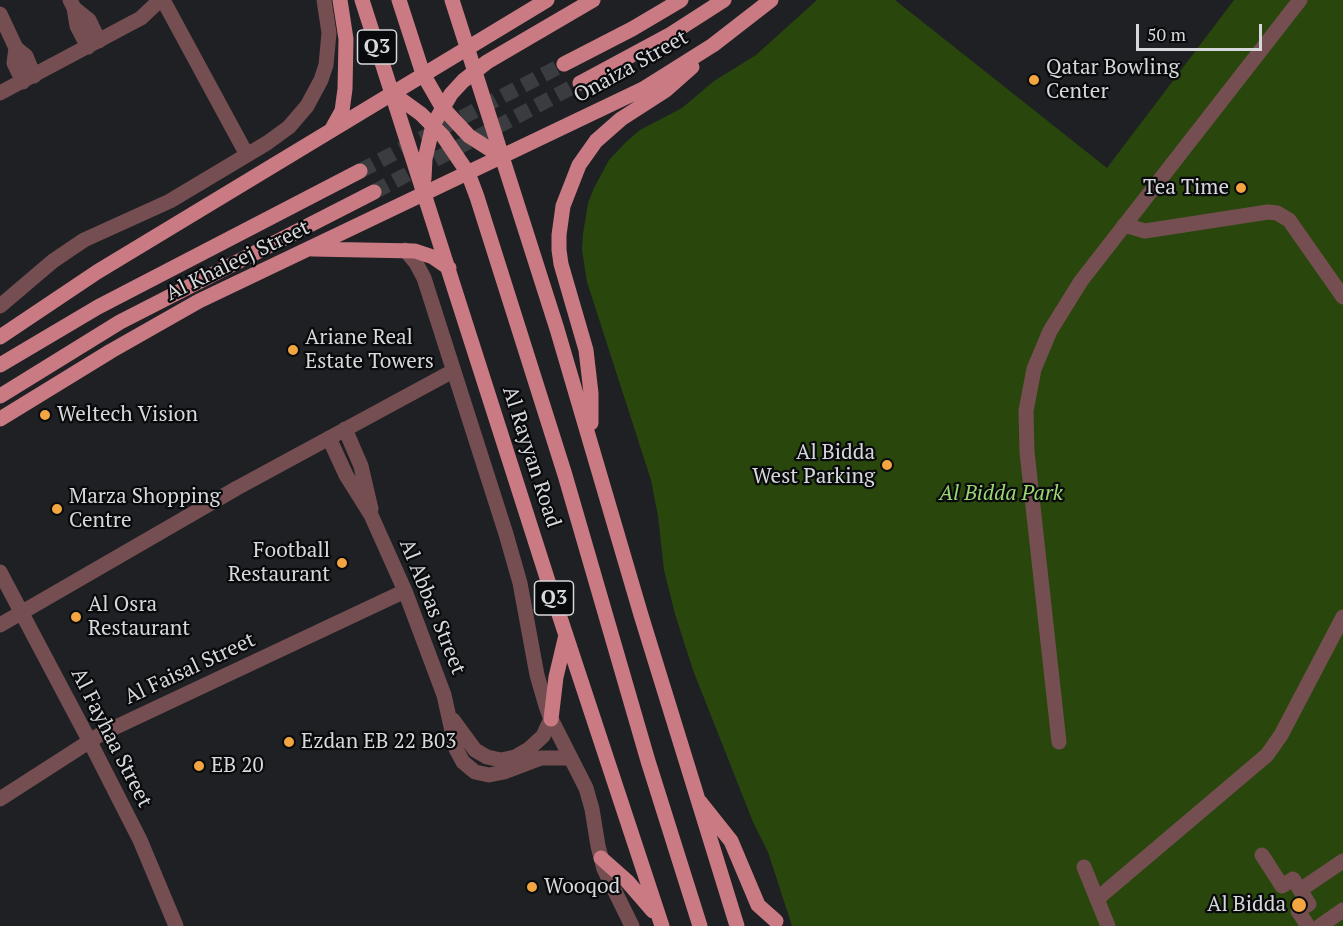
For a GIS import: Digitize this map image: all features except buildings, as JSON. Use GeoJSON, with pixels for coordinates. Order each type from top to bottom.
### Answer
{"type":"FeatureCollection","features":[{"type":"Feature","properties":{"kind":"main road"},"geometry":{"type":"LineString","coordinates":[[332,129],[342,111],[345,89],[346,39],[340,0]]}},
{"type":"Feature","properties":{"kind":"main road","name":"Al Rayyan Road"},"geometry":{"type":"LineString","coordinates":[[362,0],[661,924]]}},
{"type":"Feature","properties":{"kind":"main road"},"geometry":{"type":"LineString","coordinates":[[399,0],[423,74],[442,107],[469,136],[502,157]]}},
{"type":"Feature","properties":{"kind":"main road"},"geometry":{"type":"LineString","coordinates":[[452,0],[590,437],[634,593],[737,926]]}},
{"type":"Feature","properties":{"kind":"main road"},"geometry":{"type":"LineString","coordinates":[[0,337],[97,272],[547,0]]}},
{"type":"Feature","properties":{"kind":"main road"},"geometry":{"type":"LineString","coordinates":[[425,194],[425,159],[433,125],[451,94],[475,70],[592,0]]}},
{"type":"Feature","properties":{"kind":"main road","name":"Onaiza Street"},"geometry":{"type":"LineString","coordinates":[[564,64],[632,29],[681,0]]}},
{"type":"Feature","properties":{"kind":"main road","name":"Onaiza Street"},"geometry":{"type":"LineString","coordinates":[[580,83],[671,34],[724,0]]}},
{"type":"Feature","properties":{"kind":"main road","name":"Onaiza Street"},"geometry":{"type":"LineString","coordinates":[[502,157],[643,89],[712,45],[771,0]]}},
{"type":"Feature","properties":{"kind":"main road"},"geometry":{"type":"LineString","coordinates":[[590,437],[591,393],[588,360],[559,250],[563,206],[579,165],[596,141],[621,119],[666,90],[698,62],[712,45]]}},
{"type":"Feature","properties":{"kind":"main road"},"geometry":{"type":"LineString","coordinates":[[392,93],[433,125],[452,148],[468,173],[485,218],[700,926]]}},
{"type":"Feature","properties":{"kind":"main road","name":"Al Khaleej Street"},"geometry":{"type":"LineString","coordinates":[[0,419],[55,384],[191,305],[502,157]]}},
{"type":"Feature","properties":{"kind":"main road","name":"Al Khaleej Street"},"geometry":{"type":"LineString","coordinates":[[0,365],[108,302],[360,171]]}},
{"type":"Feature","properties":{"kind":"main road","name":"Al Khaleej Street"},"geometry":{"type":"LineString","coordinates":[[0,396],[120,322],[374,192]]}},
{"type":"Feature","properties":{"kind":"main road"},"geometry":{"type":"LineString","coordinates":[[309,249],[405,250],[433,257],[449,268]]}},
{"type":"Feature","properties":{"kind":"main road"},"geometry":{"type":"LineString","coordinates":[[551,719],[556,677],[566,635]]}},
{"type":"Feature","properties":{"kind":"main road"},"geometry":{"type":"LineString","coordinates":[[697,798],[731,841],[759,905],[776,921]]}},
{"type":"Feature","properties":{"kind":"main road"},"geometry":{"type":"LineString","coordinates":[[601,858],[639,894],[661,924]]}},
{"type":"Feature","properties":{"kind":"street"},"geometry":{"type":"LineString","coordinates":[[0,93],[141,18],[162,0],[247,155]]}},
{"type":"Feature","properties":{"kind":"street"},"geometry":{"type":"LineString","coordinates":[[0,306],[53,261],[84,240],[160,206],[247,155],[289,127],[315,93],[326,65],[328,18],[324,0]]}},
{"type":"Feature","properties":{"kind":"street"},"geometry":{"type":"LineString","coordinates":[[1059,742],[1027,452],[1026,411],[1035,369],[1050,331],[1080,281],[1300,0]]}},
{"type":"Feature","properties":{"kind":"street"},"geometry":{"type":"LineString","coordinates":[[72,4],[77,26],[94,44]]}},
{"type":"Feature","properties":{"kind":"street"},"geometry":{"type":"LineString","coordinates":[[0,14],[16,48],[14,63],[28,79]]}},
{"type":"Feature","properties":{"kind":"street"},"geometry":{"type":"LineString","coordinates":[[1124,225],[1145,231],[1268,212],[1277,213],[1286,217],[1292,224],[1343,297]]}},
{"type":"Feature","properties":{"kind":"street"},"geometry":{"type":"LineString","coordinates":[[405,250],[421,270],[514,558],[537,675],[551,719],[582,777],[590,798],[601,858],[608,880],[629,923]]}},
{"type":"Feature","properties":{"kind":"street"},"geometry":{"type":"LineString","coordinates":[[0,625],[237,488],[453,371]]}},
{"type":"Feature","properties":{"kind":"street","name":"Al Abbas Street"},"geometry":{"type":"LineString","coordinates":[[345,429],[364,474],[371,515]]}},
{"type":"Feature","properties":{"kind":"street","name":"Al Abbas Street"},"geometry":{"type":"LineString","coordinates":[[329,438],[346,475],[371,515],[405,591],[432,660],[450,715],[459,756],[468,768],[482,774],[497,775],[541,758],[570,758]]}},
{"type":"Feature","properties":{"kind":"street","name":"Al Fayhaa Street"},"geometry":{"type":"LineString","coordinates":[[0,572],[89,740],[147,856],[176,926]]}},
{"type":"Feature","properties":{"kind":"street","name":"Al Faisal Street"},"geometry":{"type":"LineString","coordinates":[[0,799],[89,740],[405,591]]}},
{"type":"Feature","properties":{"kind":"street"},"geometry":{"type":"LineString","coordinates":[[1097,899],[1267,755],[1281,735],[1343,617]]}},
{"type":"Feature","properties":{"kind":"street","name":"Al Abbas Street"},"geometry":{"type":"LineString","coordinates":[[450,715],[475,750],[487,757],[501,760],[515,757],[529,749],[543,736],[551,719]]}},
{"type":"Feature","properties":{"kind":"street"},"geometry":{"type":"LineString","coordinates":[[1262,855],[1282,886],[1293,879],[1310,904],[1298,911],[1308,926]]}},
{"type":"Feature","properties":{"kind":"street"},"geometry":{"type":"LineString","coordinates":[[1300,890],[1343,861]]}},
{"type":"Feature","properties":{"kind":"street"},"geometry":{"type":"LineString","coordinates":[[1084,867],[1108,926]]}},
{"type":"Feature","properties":{"kind":"street"},"geometry":{"type":"LineString","coordinates":[[1320,926],[1343,910]]}},
{"type":"Feature","properties":{"kind":"green space","name":"Al Bidda Park"},"geometry":{"type":"Polygon","coordinates":[[[817,0],[895,0],[1107,168],[1234,0],[1343,0],[1343,926],[792,926],[768,852],[753,822],[693,670],[675,614],[664,570],[651,480],[587,282],[582,250],[588,203],[609,160],[640,130],[682,108],[714,81],[756,55],[817,0]]]}},
{"type":"Feature","properties":{"kind":"tunnel"},"geometry":{"type":"LineString","coordinates":[[360,171],[564,64]]}},
{"type":"Feature","properties":{"kind":"tunnel"},"geometry":{"type":"LineString","coordinates":[[374,192],[580,83]]}},
{"type":"Feature","properties":{"kind":"place","name":"Qatar Bowling Center"},"geometry":{"type":"Point","coordinates":[1034,80]}},
{"type":"Feature","properties":{"kind":"place","name":"Tea Time"},"geometry":{"type":"Point","coordinates":[1241,188]}},
{"type":"Feature","properties":{"kind":"place","name":"Ariane Real Estate Towers"},"geometry":{"type":"Point","coordinates":[293,350]}},
{"type":"Feature","properties":{"kind":"place","name":"Weltech Vision"},"geometry":{"type":"Point","coordinates":[45,415]}},
{"type":"Feature","properties":{"kind":"place","name":"Al Bidda West Parking"},"geometry":{"type":"Point","coordinates":[887,465]}},
{"type":"Feature","properties":{"kind":"place","name":"Marza Shopping Centre"},"geometry":{"type":"Point","coordinates":[57,509]}},
{"type":"Feature","properties":{"kind":"place","name":"Football Restaurant"},"geometry":{"type":"Point","coordinates":[342,563]}},
{"type":"Feature","properties":{"kind":"place","name":"Al Osra Restaurant"},"geometry":{"type":"Point","coordinates":[76,617]}},
{"type":"Feature","properties":{"kind":"place","name":"Ezdan EB 22 B03"},"geometry":{"type":"Point","coordinates":[289,742]}},
{"type":"Feature","properties":{"kind":"place","name":"EB 20"},"geometry":{"type":"Point","coordinates":[199,766]}},
{"type":"Feature","properties":{"kind":"place","name":"Wooqod"},"geometry":{"type":"Point","coordinates":[532,887]}},
{"type":"Feature","properties":{"kind":"place","name":"Al Bidda"},"geometry":{"type":"Point","coordinates":[1299,905]}}]}
